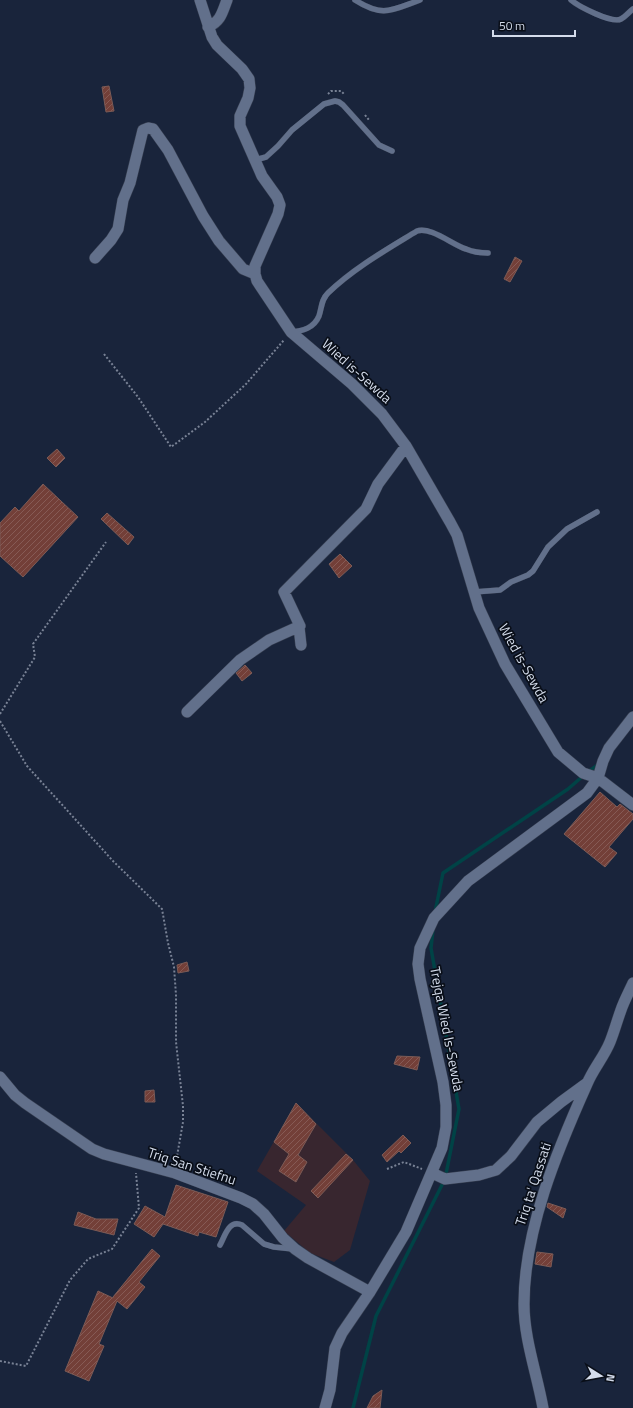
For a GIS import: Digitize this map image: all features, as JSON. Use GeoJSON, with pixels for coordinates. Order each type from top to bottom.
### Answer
{"type":"FeatureCollection","features":[{"type":"Feature","properties":{"kind":"street"},"geometry":{"type":"LineString","coordinates":[[95,258],[111,240],[118,229],[123,200],[130,183],[139,143],[143,130],[148,128],[153,129],[168,150],[203,216],[220,241],[243,269],[255,274],[258,258],[278,214],[280,205],[277,197],[262,176],[240,126],[240,116],[248,98],[250,88],[249,78],[212,37],[200,0]]}},
{"type":"Feature","properties":{"kind":"street"},"geometry":{"type":"LineString","coordinates":[[208,27],[216,24],[228,0]]}},
{"type":"Feature","properties":{"kind":"street","name":"Wied is-Sewda"},"geometry":{"type":"LineString","coordinates":[[255,274],[258,282],[291,332],[352,384],[382,414],[406,446],[457,535],[473,592],[505,664],[558,752],[583,773],[598,778],[633,805]]}},
{"type":"Feature","properties":{"kind":"street"},"geometry":{"type":"LineString","coordinates":[[301,645],[300,626],[284,592],[366,509],[378,484],[406,446]]}},
{"type":"Feature","properties":{"kind":"street"},"geometry":{"type":"LineString","coordinates":[[186,712],[240,660],[268,640],[299,627]]}},
{"type":"Feature","properties":{"kind":"street","name":"Trejqa Wied Is-Sewda"},"geometry":{"type":"LineString","coordinates":[[325,1408],[330,1390],[335,1348],[342,1333],[370,1292],[406,1232],[442,1148],[446,1127],[446,1105],[443,1082],[420,979],[418,964],[420,948],[434,918],[468,881],[587,794],[598,778],[602,760],[609,748],[633,717]]}},
{"type":"Feature","properties":{"kind":"street","name":"Triq ta' Qassati"},"geometry":{"type":"LineString","coordinates":[[543,1408],[525,1329],[524,1305],[527,1259],[532,1233],[554,1162],[587,1082],[610,1042],[621,1008],[633,983]]}},
{"type":"Feature","properties":{"kind":"street","name":"Triq San Stiefnu"},"geometry":{"type":"LineString","coordinates":[[0,1077],[15,1095],[25,1104],[92,1149],[104,1154],[175,1173],[253,1204],[264,1214],[283,1238],[295,1249],[308,1258],[370,1292]]}},
{"type":"Feature","properties":{"kind":"street"},"geometry":{"type":"LineString","coordinates":[[432,1173],[445,1179],[479,1175],[496,1170],[511,1156],[537,1122],[587,1082]]}},
{"type":"Feature","properties":{"kind":"lane"},"geometry":{"type":"LineString","coordinates":[[355,0],[372,9],[381,11],[389,11],[420,0]]}},
{"type":"Feature","properties":{"kind":"lane"},"geometry":{"type":"LineString","coordinates":[[571,0],[584,9],[614,20],[621,20],[633,9]]}},
{"type":"Feature","properties":{"kind":"lane"},"geometry":{"type":"LineString","coordinates":[[254,160],[266,157],[292,130],[324,104],[335,101],[343,105],[379,145],[392,151]]}},
{"type":"Feature","properties":{"kind":"lane"},"geometry":{"type":"LineString","coordinates":[[291,332],[307,329],[314,324],[319,316],[321,303],[326,294],[366,263],[417,231],[428,231],[466,249],[488,254]]}},
{"type":"Feature","properties":{"kind":"lane"},"geometry":{"type":"LineString","coordinates":[[473,592],[500,590],[511,582],[528,575],[533,571],[548,547],[567,529],[597,512]]}},
{"type":"Feature","properties":{"kind":"lane"},"geometry":{"type":"LineString","coordinates":[[220,1245],[230,1227],[233,1224],[238,1223],[242,1224],[264,1244],[295,1249]]}},
{"type":"Feature","properties":{"kind":"path"},"geometry":{"type":"LineString","coordinates":[[104,354],[138,397],[171,447],[206,422],[246,384],[291,332]]}},
{"type":"Feature","properties":{"kind":"path"},"geometry":{"type":"LineString","coordinates":[[0,714],[36,657],[33,644],[106,542]]}},
{"type":"Feature","properties":{"kind":"path"},"geometry":{"type":"LineString","coordinates":[[0,721],[27,766],[113,861],[162,909],[174,967],[176,995],[176,1042],[183,1106],[183,1122],[175,1173]]}},
{"type":"Feature","properties":{"kind":"path"},"geometry":{"type":"LineString","coordinates":[[0,1361],[26,1366],[70,1280],[88,1259],[112,1249],[139,1208],[134,1162]]}},
{"type":"Feature","properties":{"kind":"path"},"geometry":{"type":"LineString","coordinates":[[387,1169],[404,1162],[432,1173]]}},
{"type":"Feature","properties":{"kind":"shaded area"},"geometry":{"type":"Polygon","coordinates":[[[296,1103],[353,1160],[370,1181],[350,1250],[334,1262],[310,1253],[284,1231],[306,1205],[257,1171],[296,1103]]]}},
{"type":"Feature","properties":{"kind":"building"},"geometry":{"type":"Polygon","coordinates":[[[109,86],[114,111],[106,112],[102,87],[109,86]]]}},
{"type":"Feature","properties":{"kind":"building"},"geometry":{"type":"Polygon","coordinates":[[[515,257],[522,261],[510,282],[504,279],[515,257]]]}},
{"type":"Feature","properties":{"kind":"building"},"geometry":{"type":"Polygon","coordinates":[[[57,449],[65,458],[56,467],[47,458],[57,449]]]}},
{"type":"Feature","properties":{"kind":"building"},"geometry":{"type":"Polygon","coordinates":[[[43,484],[78,517],[23,577],[0,556],[0,523],[15,507],[19,511],[43,484]]]}},
{"type":"Feature","properties":{"kind":"building"},"geometry":{"type":"Polygon","coordinates":[[[107,513],[134,537],[128,545],[101,519],[107,513]]]}},
{"type":"Feature","properties":{"kind":"building"},"geometry":{"type":"Polygon","coordinates":[[[340,554],[352,566],[339,578],[329,564],[340,554]]]}},
{"type":"Feature","properties":{"kind":"building"},"geometry":{"type":"Polygon","coordinates":[[[245,665],[252,673],[242,681],[236,673],[245,665]]]}},
{"type":"Feature","properties":{"kind":"building"},"geometry":{"type":"Polygon","coordinates":[[[600,792],[617,807],[620,804],[633,814],[633,819],[609,847],[617,853],[605,867],[564,834],[600,792]]]}},
{"type":"Feature","properties":{"kind":"building"},"geometry":{"type":"Polygon","coordinates":[[[187,962],[189,971],[178,973],[177,965],[187,962]]]}},
{"type":"Feature","properties":{"kind":"building"},"geometry":{"type":"Polygon","coordinates":[[[397,1056],[420,1057],[417,1070],[394,1064],[397,1056]]]}},
{"type":"Feature","properties":{"kind":"building"},"geometry":{"type":"Polygon","coordinates":[[[154,1090],[155,1102],[145,1102],[145,1091],[154,1090]]]}},
{"type":"Feature","properties":{"kind":"building"},"geometry":{"type":"Polygon","coordinates":[[[296,1103],[316,1124],[298,1155],[307,1162],[296,1182],[279,1171],[289,1154],[274,1142],[296,1103]]]}},
{"type":"Feature","properties":{"kind":"building"},"geometry":{"type":"Polygon","coordinates":[[[403,1135],[411,1143],[401,1153],[399,1151],[387,1162],[382,1155],[403,1135]]]}},
{"type":"Feature","properties":{"kind":"building"},"geometry":{"type":"Polygon","coordinates":[[[346,1154],[353,1160],[318,1198],[311,1191],[346,1154]]]}},
{"type":"Feature","properties":{"kind":"building"},"geometry":{"type":"Polygon","coordinates":[[[176,1185],[228,1202],[216,1237],[199,1232],[198,1236],[163,1224],[154,1237],[134,1224],[145,1206],[165,1217],[176,1185]]]}},
{"type":"Feature","properties":{"kind":"building"},"geometry":{"type":"Polygon","coordinates":[[[548,1203],[566,1209],[563,1218],[547,1207],[548,1203]]]}},
{"type":"Feature","properties":{"kind":"building"},"geometry":{"type":"Polygon","coordinates":[[[78,1212],[96,1219],[118,1219],[114,1235],[74,1225],[78,1212]]]}},
{"type":"Feature","properties":{"kind":"building"},"geometry":{"type":"Polygon","coordinates":[[[152,1249],[160,1256],[139,1282],[145,1287],[127,1309],[117,1301],[99,1344],[104,1346],[89,1381],[65,1371],[98,1291],[113,1298],[152,1249]]]}},
{"type":"Feature","properties":{"kind":"building"},"geometry":{"type":"Polygon","coordinates":[[[537,1252],[553,1254],[551,1267],[535,1264],[537,1252]]]}},
{"type":"Feature","properties":{"kind":"building"},"geometry":{"type":"Polygon","coordinates":[[[382,1390],[380,1408],[367,1408],[373,1396],[382,1390]]]}},
{"type":"Feature","properties":{"kind":"waterway"},"geometry":{"type":"LineString","coordinates":[[588,772],[599,764]]}},
{"type":"Feature","properties":{"kind":"waterway"},"geometry":{"type":"LineString","coordinates":[[435,912],[443,873],[568,789],[583,776]]}},
{"type":"Feature","properties":{"kind":"waterway"},"geometry":{"type":"LineString","coordinates":[[353,1408],[376,1316],[445,1179],[459,1109],[431,948],[433,930]]}}]}
